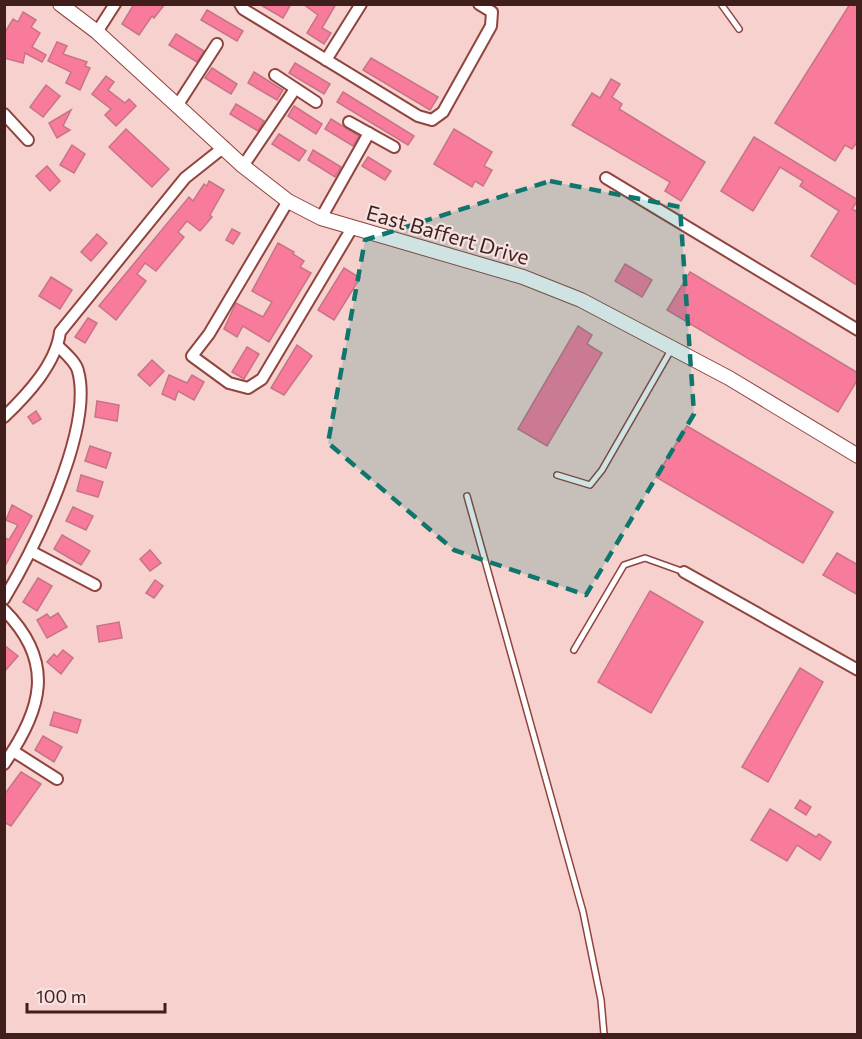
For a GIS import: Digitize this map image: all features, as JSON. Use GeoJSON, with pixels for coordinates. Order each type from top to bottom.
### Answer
{"type":"FeatureCollection","features":[{"type":"Feature","properties":{"kind":"street","name":"East Baffert Drive"},"geometry":{"type":"LineString","coordinates":[[60,4],[97,32],[243,166],[288,201],[321,218],[523,277],[581,300],[729,378],[858,456]]}},
{"type":"Feature","properties":{"kind":"street"},"geometry":{"type":"LineString","coordinates":[[97,32],[115,4]]}},
{"type":"Feature","properties":{"kind":"street"},"geometry":{"type":"LineString","coordinates":[[240,4],[243,9],[418,116],[432,120],[442,112],[491,26],[492,12],[479,4]]}},
{"type":"Feature","properties":{"kind":"street"},"geometry":{"type":"LineString","coordinates":[[326,60],[361,4]]}},
{"type":"Feature","properties":{"kind":"street"},"geometry":{"type":"LineString","coordinates":[[177,106],[217,44]]}},
{"type":"Feature","properties":{"kind":"street"},"geometry":{"type":"LineString","coordinates":[[275,75],[316,102]]}},
{"type":"Feature","properties":{"kind":"street"},"geometry":{"type":"LineString","coordinates":[[243,166],[295,89]]}},
{"type":"Feature","properties":{"kind":"street"},"geometry":{"type":"LineString","coordinates":[[4,114],[28,140]]}},
{"type":"Feature","properties":{"kind":"street"},"geometry":{"type":"LineString","coordinates":[[349,122],[394,147]]}},
{"type":"Feature","properties":{"kind":"street"},"geometry":{"type":"LineString","coordinates":[[321,218],[369,134]]}},
{"type":"Feature","properties":{"kind":"street"},"geometry":{"type":"LineString","coordinates":[[4,417],[26,396],[58,346],[60,332],[185,178],[224,147]]}},
{"type":"Feature","properties":{"kind":"street"},"geometry":{"type":"LineString","coordinates":[[606,178],[858,330]]}},
{"type":"Feature","properties":{"kind":"street"},"geometry":{"type":"LineString","coordinates":[[288,201],[210,334],[192,356],[230,383],[248,388],[256,385],[267,373],[352,228]]}},
{"type":"Feature","properties":{"kind":"street"},"geometry":{"type":"LineString","coordinates":[[4,599],[32,552],[52,507],[78,413],[81,384],[78,368],[58,346]]}},
{"type":"Feature","properties":{"kind":"street"},"geometry":{"type":"LineString","coordinates":[[32,552],[95,585]]}},
{"type":"Feature","properties":{"kind":"street"},"geometry":{"type":"LineString","coordinates":[[684,572],[858,670]]}},
{"type":"Feature","properties":{"kind":"street"},"geometry":{"type":"LineString","coordinates":[[4,610],[22,627],[39,669],[33,717],[4,764]]}},
{"type":"Feature","properties":{"kind":"street"},"geometry":{"type":"LineString","coordinates":[[13,752],[57,779]]}},
{"type":"Feature","properties":{"kind":"lane"},"geometry":{"type":"LineString","coordinates":[[721,4],[739,29]]}},
{"type":"Feature","properties":{"kind":"lane"},"geometry":{"type":"LineString","coordinates":[[557,475],[590,485],[602,470],[672,348]]}},
{"type":"Feature","properties":{"kind":"lane"},"geometry":{"type":"LineString","coordinates":[[467,496],[583,912],[601,1000],[604,1035]]}},
{"type":"Feature","properties":{"kind":"lane"},"geometry":{"type":"LineString","coordinates":[[574,650],[624,565],[645,558],[684,572]]}},
{"type":"Feature","properties":{"kind":"highlighted area"},"geometry":{"type":"Polygon","coordinates":[[[550,181],[680,207],[694,414],[586,595],[454,550],[328,443],[365,240],[550,181]]]}},
{"type":"Feature","properties":{"kind":"building"},"geometry":{"type":"Polygon","coordinates":[[[134,4],[165,4],[154,18],[152,16],[139,35],[122,24],[134,4]]]}},
{"type":"Feature","properties":{"kind":"building"},"geometry":{"type":"Polygon","coordinates":[[[259,4],[291,4],[283,18],[259,4]]]}},
{"type":"Feature","properties":{"kind":"building"},"geometry":{"type":"Polygon","coordinates":[[[303,4],[336,4],[322,28],[331,33],[324,44],[307,33],[318,15],[303,4]]]}},
{"type":"Feature","properties":{"kind":"building"},"geometry":{"type":"Polygon","coordinates":[[[850,4],[858,4],[858,141],[852,149],[845,145],[835,161],[775,123],[850,4]]]}},
{"type":"Feature","properties":{"kind":"building"},"geometry":{"type":"Polygon","coordinates":[[[207,10],[243,31],[237,41],[201,20],[207,10]]]}},
{"type":"Feature","properties":{"kind":"building"},"geometry":{"type":"Polygon","coordinates":[[[23,12],[36,20],[31,27],[40,33],[32,47],[46,55],[42,62],[25,53],[23,63],[4,58],[4,34],[13,19],[18,22],[23,12]]]}},
{"type":"Feature","properties":{"kind":"building"},"geometry":{"type":"Polygon","coordinates":[[[176,34],[204,51],[197,62],[169,45],[176,34]]]}},
{"type":"Feature","properties":{"kind":"building"},"geometry":{"type":"Polygon","coordinates":[[[57,42],[67,46],[63,54],[87,62],[85,66],[90,68],[80,90],[66,83],[71,72],[48,61],[57,42]]]}},
{"type":"Feature","properties":{"kind":"building"},"geometry":{"type":"Polygon","coordinates":[[[371,58],[438,97],[430,110],[363,70],[371,58]]]}},
{"type":"Feature","properties":{"kind":"building"},"geometry":{"type":"Polygon","coordinates":[[[295,63],[330,84],[324,94],[289,73],[295,63]]]}},
{"type":"Feature","properties":{"kind":"building"},"geometry":{"type":"Polygon","coordinates":[[[212,68],[237,84],[231,94],[205,78],[212,68]]]}},
{"type":"Feature","properties":{"kind":"building"},"geometry":{"type":"Polygon","coordinates":[[[254,72],[283,90],[277,100],[248,83],[254,72]]]}},
{"type":"Feature","properties":{"kind":"building"},"geometry":{"type":"Polygon","coordinates":[[[106,76],[114,82],[108,90],[125,103],[129,99],[136,106],[116,126],[105,115],[111,109],[92,94],[106,76]]]}},
{"type":"Feature","properties":{"kind":"building"},"geometry":{"type":"Polygon","coordinates":[[[611,79],[620,84],[612,97],[622,104],[619,109],[705,162],[681,201],[665,191],[670,182],[572,125],[592,93],[600,98],[611,79]]]}},
{"type":"Feature","properties":{"kind":"building"},"geometry":{"type":"Polygon","coordinates":[[[46,85],[60,96],[43,117],[30,107],[46,85]]]}},
{"type":"Feature","properties":{"kind":"building"},"geometry":{"type":"Polygon","coordinates":[[[343,92],[414,136],[408,145],[337,102],[343,92]]]}},
{"type":"Feature","properties":{"kind":"building"},"geometry":{"type":"Polygon","coordinates":[[[236,104],[264,121],[258,131],[230,114],[236,104]]]}},
{"type":"Feature","properties":{"kind":"building"},"geometry":{"type":"Polygon","coordinates":[[[294,106],[322,124],[316,134],[288,116],[294,106]]]}},
{"type":"Feature","properties":{"kind":"building"},"geometry":{"type":"Polygon","coordinates":[[[71,110],[63,126],[70,130],[57,138],[49,123],[71,110]]]}},
{"type":"Feature","properties":{"kind":"building"},"geometry":{"type":"Polygon","coordinates":[[[331,119],[359,136],[353,146],[325,129],[331,119]]]}},
{"type":"Feature","properties":{"kind":"building"},"geometry":{"type":"Polygon","coordinates":[[[126,129],[169,169],[152,187],[109,147],[126,129]]]}},
{"type":"Feature","properties":{"kind":"building"},"geometry":{"type":"Polygon","coordinates":[[[454,129],[492,152],[484,166],[492,170],[483,186],[475,181],[472,187],[434,164],[454,129]]]}},
{"type":"Feature","properties":{"kind":"building"},"geometry":{"type":"Polygon","coordinates":[[[279,134],[306,151],[299,161],[272,144],[279,134]]]}},
{"type":"Feature","properties":{"kind":"building"},"geometry":{"type":"Polygon","coordinates":[[[754,137],[858,200],[852,209],[858,212],[858,286],[811,256],[839,211],[800,186],[803,181],[780,167],[753,211],[721,191],[754,137]]]}},
{"type":"Feature","properties":{"kind":"building"},"geometry":{"type":"Polygon","coordinates":[[[72,145],[85,154],[74,173],[60,165],[72,145]]]}},
{"type":"Feature","properties":{"kind":"building"},"geometry":{"type":"Polygon","coordinates":[[[313,150],[341,167],[335,177],[308,160],[313,150]]]}},
{"type":"Feature","properties":{"kind":"building"},"geometry":{"type":"Polygon","coordinates":[[[368,157],[391,171],[385,180],[362,166],[368,157]]]}},
{"type":"Feature","properties":{"kind":"building"},"geometry":{"type":"Polygon","coordinates":[[[47,166],[60,181],[50,191],[36,176],[47,166]]]}},
{"type":"Feature","properties":{"kind":"building"},"geometry":{"type":"Polygon","coordinates":[[[209,181],[224,190],[210,215],[212,217],[200,231],[187,221],[178,232],[184,237],[156,271],[145,263],[137,274],[146,281],[116,320],[99,306],[189,197],[193,201],[204,184],[207,186],[209,181]]]}},
{"type":"Feature","properties":{"kind":"building"},"geometry":{"type":"Polygon","coordinates":[[[232,229],[240,233],[233,244],[226,240],[232,229]]]}},
{"type":"Feature","properties":{"kind":"building"},"geometry":{"type":"Polygon","coordinates":[[[97,234],[107,243],[91,261],[81,252],[97,234]]]}},
{"type":"Feature","properties":{"kind":"building"},"geometry":{"type":"Polygon","coordinates":[[[278,243],[304,261],[300,267],[311,273],[269,342],[243,326],[237,337],[224,329],[236,303],[263,317],[272,302],[252,291],[278,243]]]}},
{"type":"Feature","properties":{"kind":"building"},"geometry":{"type":"Polygon","coordinates":[[[625,264],[652,280],[642,297],[615,281],[625,264]]]}},
{"type":"Feature","properties":{"kind":"building"},"geometry":{"type":"Polygon","coordinates":[[[344,268],[360,278],[334,320],[318,310],[344,268]]]}},
{"type":"Feature","properties":{"kind":"building"},"geometry":{"type":"Polygon","coordinates":[[[690,272],[858,373],[858,379],[838,412],[667,310],[690,272]]]}},
{"type":"Feature","properties":{"kind":"building"},"geometry":{"type":"Polygon","coordinates":[[[51,277],[72,290],[60,309],[39,296],[51,277]]]}},
{"type":"Feature","properties":{"kind":"building"},"geometry":{"type":"Polygon","coordinates":[[[88,318],[97,323],[85,343],[75,337],[88,318]]]}},
{"type":"Feature","properties":{"kind":"building"},"geometry":{"type":"Polygon","coordinates":[[[578,326],[592,335],[587,344],[602,353],[547,446],[518,429],[578,326]]]}},
{"type":"Feature","properties":{"kind":"building"},"geometry":{"type":"Polygon","coordinates":[[[297,345],[312,356],[284,395],[271,388],[297,345]]]}},
{"type":"Feature","properties":{"kind":"building"},"geometry":{"type":"Polygon","coordinates":[[[247,347],[259,354],[244,379],[232,372],[247,347]]]}},
{"type":"Feature","properties":{"kind":"building"},"geometry":{"type":"Polygon","coordinates":[[[152,360],[164,371],[150,386],[138,375],[152,360]]]}},
{"type":"Feature","properties":{"kind":"building"},"geometry":{"type":"Polygon","coordinates":[[[169,375],[187,383],[192,375],[204,382],[194,400],[178,391],[175,400],[162,394],[169,375]]]}},
{"type":"Feature","properties":{"kind":"building"},"geometry":{"type":"Polygon","coordinates":[[[97,401],[119,405],[117,421],[95,417],[97,401]]]}},
{"type":"Feature","properties":{"kind":"building"},"geometry":{"type":"Polygon","coordinates":[[[36,411],[41,419],[33,424],[28,417],[36,411]]]}},
{"type":"Feature","properties":{"kind":"building"},"geometry":{"type":"Polygon","coordinates":[[[687,426],[833,512],[803,563],[656,477],[687,426]]]}},
{"type":"Feature","properties":{"kind":"building"},"geometry":{"type":"Polygon","coordinates":[[[90,446],[111,453],[106,468],[85,461],[90,446]]]}},
{"type":"Feature","properties":{"kind":"building"},"geometry":{"type":"Polygon","coordinates":[[[81,475],[103,482],[98,497],[77,491],[81,475]]]}},
{"type":"Feature","properties":{"kind":"building"},"geometry":{"type":"Polygon","coordinates":[[[12,505],[32,516],[4,568],[4,537],[9,540],[18,525],[6,520],[12,505]]]}},
{"type":"Feature","properties":{"kind":"building"},"geometry":{"type":"Polygon","coordinates":[[[73,507],[93,516],[86,530],[66,521],[73,507]]]}},
{"type":"Feature","properties":{"kind":"building"},"geometry":{"type":"Polygon","coordinates":[[[62,535],[90,551],[81,565],[54,549],[62,535]]]}},
{"type":"Feature","properties":{"kind":"building"},"geometry":{"type":"Polygon","coordinates":[[[150,550],[161,563],[150,571],[140,559],[150,550]]]}},
{"type":"Feature","properties":{"kind":"building"},"geometry":{"type":"Polygon","coordinates":[[[837,553],[858,565],[858,595],[823,575],[837,553]]]}},
{"type":"Feature","properties":{"kind":"building"},"geometry":{"type":"Polygon","coordinates":[[[38,578],[52,586],[37,611],[23,602],[38,578]]]}},
{"type":"Feature","properties":{"kind":"building"},"geometry":{"type":"Polygon","coordinates":[[[155,580],[163,586],[154,598],[146,593],[155,580]]]}},
{"type":"Feature","properties":{"kind":"building"},"geometry":{"type":"Polygon","coordinates":[[[650,591],[703,622],[651,713],[598,682],[650,591]]]}},
{"type":"Feature","properties":{"kind":"building"},"geometry":{"type":"Polygon","coordinates":[[[58,613],[67,627],[47,638],[37,620],[47,614],[50,618],[58,613]]]}},
{"type":"Feature","properties":{"kind":"building"},"geometry":{"type":"Polygon","coordinates":[[[119,622],[122,638],[99,642],[97,626],[119,622]]]}},
{"type":"Feature","properties":{"kind":"building"},"geometry":{"type":"Polygon","coordinates":[[[4,645],[18,656],[4,672],[4,645]]]}},
{"type":"Feature","properties":{"kind":"building"},"geometry":{"type":"Polygon","coordinates":[[[63,650],[73,658],[61,674],[47,662],[54,654],[57,657],[63,650]]]}},
{"type":"Feature","properties":{"kind":"building"},"geometry":{"type":"Polygon","coordinates":[[[800,668],[823,682],[768,782],[742,767],[800,668]]]}},
{"type":"Feature","properties":{"kind":"building"},"geometry":{"type":"Polygon","coordinates":[[[54,712],[81,720],[77,733],[50,725],[54,712]]]}},
{"type":"Feature","properties":{"kind":"building"},"geometry":{"type":"Polygon","coordinates":[[[43,736],[62,747],[54,762],[35,750],[43,736]]]}},
{"type":"Feature","properties":{"kind":"building"},"geometry":{"type":"Polygon","coordinates":[[[21,772],[41,784],[11,826],[4,822],[4,795],[21,772]]]}},
{"type":"Feature","properties":{"kind":"building"},"geometry":{"type":"Polygon","coordinates":[[[800,800],[811,807],[806,815],[795,808],[800,800]]]}},
{"type":"Feature","properties":{"kind":"building"},"geometry":{"type":"Polygon","coordinates":[[[770,809],[816,837],[819,834],[831,842],[820,860],[797,845],[787,861],[751,840],[770,809]]]}}]}
